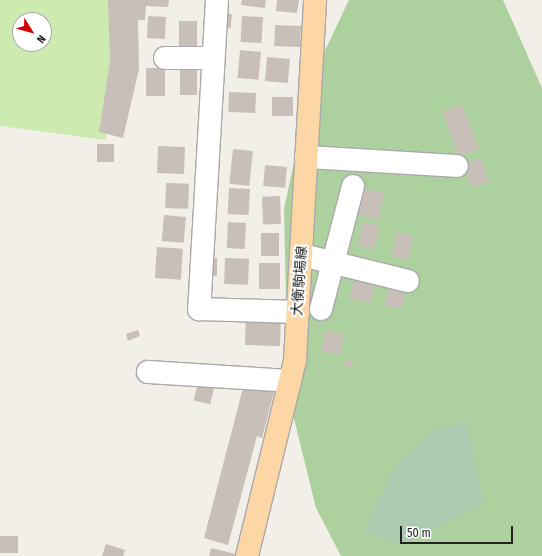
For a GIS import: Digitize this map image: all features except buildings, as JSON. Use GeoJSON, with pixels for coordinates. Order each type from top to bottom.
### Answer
{"type":"FeatureCollection","features":[{"type":"Feature","properties":{"kind":"main road","name":"大衡駒場線"},"geometry":{"type":"LineString","coordinates":[[247,556],[295,360],[315,0]]}},
{"type":"Feature","properties":{"kind":"street"},"geometry":{"type":"LineString","coordinates":[[217,0],[199,309],[298,312]]}},
{"type":"Feature","properties":{"kind":"street"},"geometry":{"type":"LineString","coordinates":[[165,58],[213,58]]}},
{"type":"Feature","properties":{"kind":"street"},"geometry":{"type":"LineString","coordinates":[[306,157],[457,166]]}},
{"type":"Feature","properties":{"kind":"street"},"geometry":{"type":"LineString","coordinates":[[321,309],[353,186]]}},
{"type":"Feature","properties":{"kind":"street"},"geometry":{"type":"LineString","coordinates":[[302,255],[408,282]]}},
{"type":"Feature","properties":{"kind":"street"},"geometry":{"type":"LineString","coordinates":[[148,372],[290,381]]}},
{"type":"Feature","properties":{"kind":"green space"},"geometry":{"type":"Polygon","coordinates":[[[0,0],[113,0],[106,140],[0,126],[0,0]]]}},
{"type":"Feature","properties":{"kind":"green space"},"geometry":{"type":"Polygon","coordinates":[[[349,0],[503,0],[542,88],[542,556],[341,556],[316,508],[288,394],[284,209],[312,78],[349,0]]]}},
{"type":"Feature","properties":{"kind":"green space"},"geometry":{"type":"Polygon","coordinates":[[[467,422],[484,503],[403,545],[364,532],[393,468],[433,430],[467,422]]]}}]}
